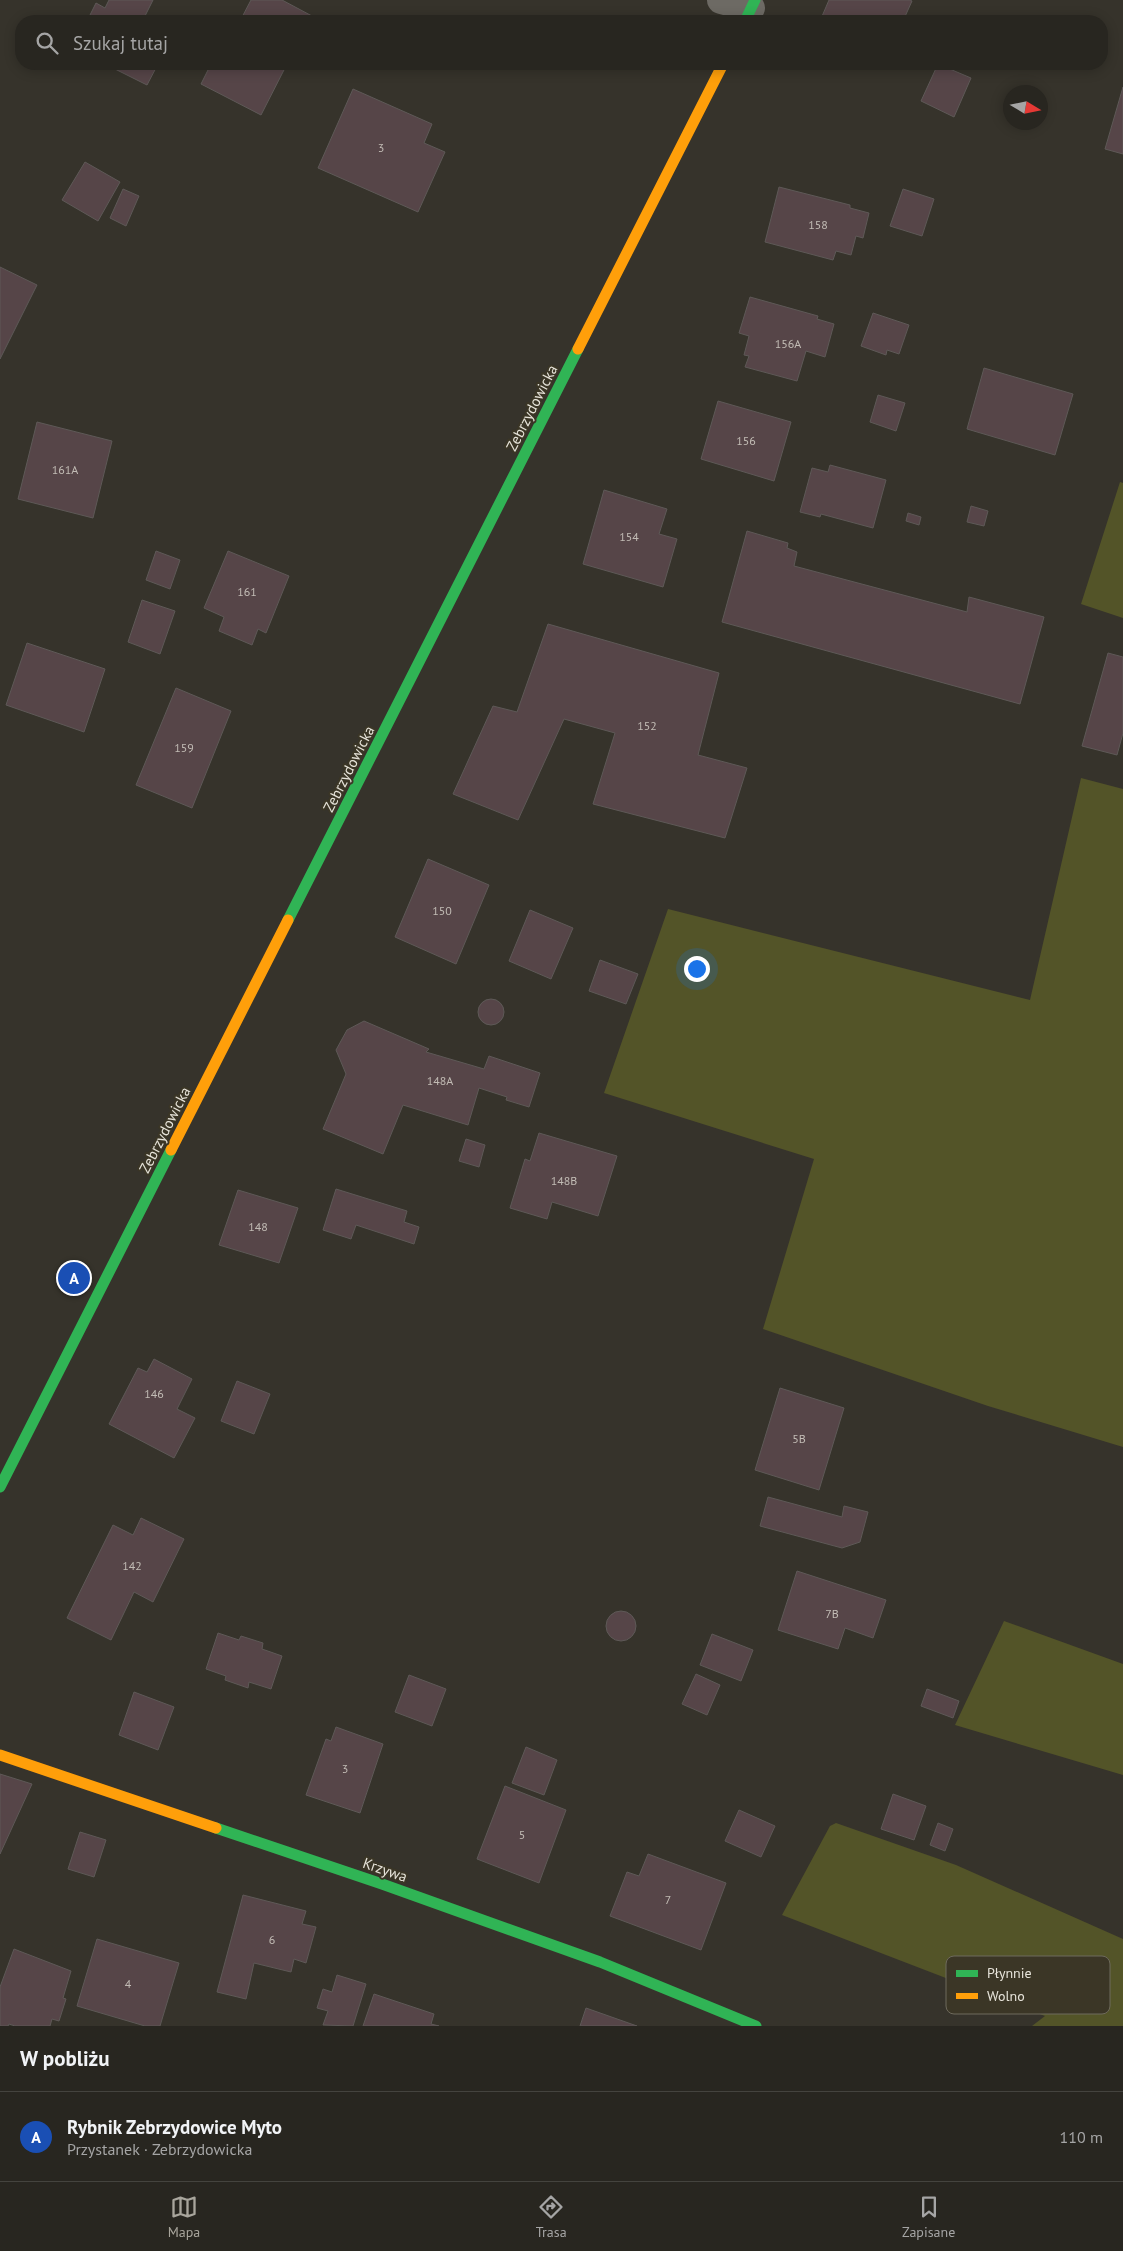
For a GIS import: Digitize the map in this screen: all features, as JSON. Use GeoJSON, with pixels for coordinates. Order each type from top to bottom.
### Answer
{"type":"FeatureCollection","features":[{"type":"Feature","properties":{"kind":"street"},"geometry":{"type":"LineString","coordinates":[[721,0],[750,10]]}},
{"type":"Feature","properties":{"kind":"street","name":"Zebrzydowicka"},"geometry":{"type":"LineString","coordinates":[[0,1487],[720,70]]}},
{"type":"Feature","properties":{"kind":"street","name":"Krzywa"},"geometry":{"type":"LineString","coordinates":[[0,1755],[382,1884],[600,1962],[756,2026]]}},
{"type":"Feature","properties":{"kind":"shaded area"},"geometry":{"type":"Polygon","coordinates":[[[1120,482],[1123,483],[1123,618],[1081,604],[1120,482]]]}},
{"type":"Feature","properties":{"kind":"shaded area"},"geometry":{"type":"Polygon","coordinates":[[[1081,778],[1123,789],[1123,1447],[988,1406],[763,1329],[814,1159],[604,1093],[668,909],[1030,1000],[1081,778]]]}},
{"type":"Feature","properties":{"kind":"shaded area"},"geometry":{"type":"Polygon","coordinates":[[[1004,1621],[1123,1664],[1123,1775],[955,1725],[1004,1621]]]}},
{"type":"Feature","properties":{"kind":"shaded area"},"geometry":{"type":"Polygon","coordinates":[[[836,1823],[956,1865],[1123,1939],[1123,2026],[1032,2026],[1045,2016],[1040,2014],[1110,2014],[1110,1956],[946,1956],[946,1978],[782,1915],[830,1826],[836,1823]]]}},
{"type":"Feature","properties":{"kind":"building"},"geometry":{"type":"Polygon","coordinates":[[[109,0],[153,0],[146,15],[90,15],[96,3],[105,8],[109,0]]]}},
{"type":"Feature","properties":{"kind":"building"},"geometry":{"type":"Polygon","coordinates":[[[251,0],[282,0],[310,15],[243,15],[251,0]]]}},
{"type":"Feature","properties":{"kind":"building"},"geometry":{"type":"Polygon","coordinates":[[[829,0],[912,1],[906,15],[823,15],[829,0]]]}},
{"type":"Feature","properties":{"kind":"building"},"geometry":{"type":"Polygon","coordinates":[[[117,70],[155,70],[147,85],[117,70]]]}},
{"type":"Feature","properties":{"kind":"building"},"geometry":{"type":"Polygon","coordinates":[[[208,70],[284,70],[261,115],[201,84],[208,70]]]}},
{"type":"Feature","properties":{"kind":"building"},"geometry":{"type":"Polygon","coordinates":[[[935,70],[952,70],[971,78],[954,117],[921,101],[935,70]]]}},
{"type":"Feature","properties":{"kind":"building"},"geometry":{"type":"Polygon","coordinates":[[[1123,87],[1123,154],[1105,149],[1123,87]]]}},
{"type":"Feature","properties":{"kind":"building"},"geometry":{"type":"Polygon","coordinates":[[[353,89],[432,124],[424,143],[445,152],[418,212],[318,168],[353,89]]]}},
{"type":"Feature","properties":{"kind":"building"},"geometry":{"type":"Polygon","coordinates":[[[85,162],[120,182],[98,221],[62,200],[85,162]]]}},
{"type":"Feature","properties":{"kind":"building"},"geometry":{"type":"Polygon","coordinates":[[[779,187],[850,205],[850,208],[869,213],[863,238],[856,236],[851,255],[836,251],[833,260],[765,242],[779,187]]]}},
{"type":"Feature","properties":{"kind":"building"},"geometry":{"type":"Polygon","coordinates":[[[123,189],[139,196],[126,226],[110,218],[123,189]]]}},
{"type":"Feature","properties":{"kind":"building"},"geometry":{"type":"Polygon","coordinates":[[[903,189],[934,199],[922,236],[890,226],[903,189]]]}},
{"type":"Feature","properties":{"kind":"building"},"geometry":{"type":"Polygon","coordinates":[[[0,267],[37,285],[0,359],[0,267]]]}},
{"type":"Feature","properties":{"kind":"building"},"geometry":{"type":"Polygon","coordinates":[[[750,297],[818,316],[817,319],[834,324],[825,357],[806,351],[797,381],[745,367],[749,356],[744,355],[749,336],[739,333],[750,297]]]}},
{"type":"Feature","properties":{"kind":"building"},"geometry":{"type":"Polygon","coordinates":[[[873,313],[909,325],[899,354],[887,350],[886,355],[861,346],[873,313]]]}},
{"type":"Feature","properties":{"kind":"building"},"geometry":{"type":"Polygon","coordinates":[[[984,368],[1073,394],[1055,455],[967,429],[984,368]]]}},
{"type":"Feature","properties":{"kind":"building"},"geometry":{"type":"Polygon","coordinates":[[[878,395],[905,403],[896,431],[870,422],[878,395]]]}},
{"type":"Feature","properties":{"kind":"building"},"geometry":{"type":"Polygon","coordinates":[[[718,401],[791,422],[774,481],[701,459],[718,401]]]}},
{"type":"Feature","properties":{"kind":"building"},"geometry":{"type":"Polygon","coordinates":[[[37,422],[112,441],[93,518],[18,499],[37,422]]]}},
{"type":"Feature","properties":{"kind":"building"},"geometry":{"type":"Polygon","coordinates":[[[830,465],[886,480],[873,528],[821,514],[820,517],[800,512],[812,468],[828,472],[830,465]]]}},
{"type":"Feature","properties":{"kind":"building"},"geometry":{"type":"Polygon","coordinates":[[[604,490],[667,509],[659,534],[677,539],[663,587],[583,564],[604,490]]]}},
{"type":"Feature","properties":{"kind":"building"},"geometry":{"type":"Polygon","coordinates":[[[971,506],[988,511],[984,526],[967,522],[971,506]]]}},
{"type":"Feature","properties":{"kind":"building"},"geometry":{"type":"Polygon","coordinates":[[[908,513],[921,517],[919,525],[906,521],[908,513]]]}},
{"type":"Feature","properties":{"kind":"building"},"geometry":{"type":"Polygon","coordinates":[[[747,531],[788,543],[787,548],[797,552],[794,566],[967,612],[969,597],[1044,617],[1020,704],[722,622],[747,531]]]}},
{"type":"Feature","properties":{"kind":"building"},"geometry":{"type":"Polygon","coordinates":[[[156,551],[180,560],[170,589],[146,580],[156,551]]]}},
{"type":"Feature","properties":{"kind":"building"},"geometry":{"type":"Polygon","coordinates":[[[228,551],[289,576],[266,633],[258,629],[252,645],[219,631],[224,617],[204,608],[228,551]]]}},
{"type":"Feature","properties":{"kind":"building"},"geometry":{"type":"Polygon","coordinates":[[[142,600],[175,611],[160,654],[128,642],[142,600]]]}},
{"type":"Feature","properties":{"kind":"building"},"geometry":{"type":"Polygon","coordinates":[[[548,624],[719,673],[698,755],[747,768],[725,838],[593,804],[615,733],[564,719],[518,820],[453,794],[493,706],[517,712],[548,624]]]}},
{"type":"Feature","properties":{"kind":"building"},"geometry":{"type":"Polygon","coordinates":[[[27,643],[105,669],[84,732],[6,705],[27,643]]]}},
{"type":"Feature","properties":{"kind":"building"},"geometry":{"type":"Polygon","coordinates":[[[1108,653],[1123,657],[1123,733],[1117,755],[1082,746],[1108,653]]]}},
{"type":"Feature","properties":{"kind":"building"},"geometry":{"type":"Polygon","coordinates":[[[176,688],[231,711],[192,808],[136,785],[176,688]]]}},
{"type":"Feature","properties":{"kind":"building"},"geometry":{"type":"Polygon","coordinates":[[[428,859],[489,885],[456,964],[395,937],[428,859]]]}},
{"type":"Feature","properties":{"kind":"building"},"geometry":{"type":"Polygon","coordinates":[[[530,910],[573,928],[551,979],[509,961],[530,910]]]}},
{"type":"Feature","properties":{"kind":"building"},"geometry":{"type":"Polygon","coordinates":[[[600,960],[638,974],[626,1004],[589,991],[600,960]]]}},
{"type":"Feature","properties":{"kind":"building"},"geometry":{"type":"Polygon","coordinates":[[[491,999],[500,1003],[504,1012],[500,1021],[491,1025],[482,1021],[478,1012],[482,1003],[491,999]]]}},
{"type":"Feature","properties":{"kind":"building"},"geometry":{"type":"Polygon","coordinates":[[[364,1021],[429,1049],[426,1052],[484,1069],[489,1056],[540,1073],[529,1107],[506,1100],[507,1097],[479,1088],[468,1125],[403,1105],[383,1154],[323,1129],[346,1074],[336,1050],[347,1030],[364,1021]]]}},
{"type":"Feature","properties":{"kind":"building"},"geometry":{"type":"Polygon","coordinates":[[[539,1133],[617,1156],[598,1216],[552,1202],[547,1219],[510,1208],[525,1159],[530,1161],[539,1133]]]}},
{"type":"Feature","properties":{"kind":"building"},"geometry":{"type":"Polygon","coordinates":[[[466,1139],[485,1145],[479,1167],[459,1161],[466,1139]]]}},
{"type":"Feature","properties":{"kind":"building"},"geometry":{"type":"Polygon","coordinates":[[[336,1189],[407,1211],[404,1222],[419,1227],[414,1244],[356,1225],[351,1239],[323,1230],[336,1189]]]}},
{"type":"Feature","properties":{"kind":"building"},"geometry":{"type":"Polygon","coordinates":[[[238,1190],[298,1208],[279,1263],[219,1245],[238,1190]]]}},
{"type":"Feature","properties":{"kind":"building"},"geometry":{"type":"Polygon","coordinates":[[[154,1359],[192,1379],[177,1409],[195,1418],[174,1458],[109,1424],[138,1368],[147,1372],[154,1359]]]}},
{"type":"Feature","properties":{"kind":"building"},"geometry":{"type":"Polygon","coordinates":[[[237,1381],[270,1394],[254,1434],[221,1421],[237,1381]]]}},
{"type":"Feature","properties":{"kind":"building"},"geometry":{"type":"Polygon","coordinates":[[[780,1388],[844,1408],[819,1490],[755,1470],[780,1388]]]}},
{"type":"Feature","properties":{"kind":"building"},"geometry":{"type":"Polygon","coordinates":[[[768,1497],[842,1517],[844,1506],[868,1512],[860,1542],[842,1548],[760,1526],[768,1497]]]}},
{"type":"Feature","properties":{"kind":"building"},"geometry":{"type":"Polygon","coordinates":[[[141,1518],[184,1539],[153,1602],[134,1592],[111,1640],[67,1618],[113,1525],[133,1535],[141,1518]]]}},
{"type":"Feature","properties":{"kind":"building"},"geometry":{"type":"Polygon","coordinates":[[[797,1571],[886,1600],[873,1638],[845,1628],[838,1649],[778,1630],[797,1571]]]}},
{"type":"Feature","properties":{"kind":"building"},"geometry":{"type":"Polygon","coordinates":[[[621,1611],[632,1615],[636,1626],[632,1637],[621,1641],[610,1637],[606,1626],[610,1615],[621,1611]]]}},
{"type":"Feature","properties":{"kind":"building"},"geometry":{"type":"Polygon","coordinates":[[[218,1633],[239,1640],[241,1636],[263,1643],[262,1649],[282,1656],[271,1689],[249,1682],[248,1688],[225,1680],[226,1676],[206,1669],[218,1633]]]}},
{"type":"Feature","properties":{"kind":"building"},"geometry":{"type":"Polygon","coordinates":[[[712,1634],[753,1650],[741,1681],[700,1665],[712,1634]]]}},
{"type":"Feature","properties":{"kind":"building"},"geometry":{"type":"Polygon","coordinates":[[[696,1674],[720,1685],[707,1715],[682,1704],[696,1674]]]}},
{"type":"Feature","properties":{"kind":"building"},"geometry":{"type":"Polygon","coordinates":[[[409,1675],[446,1689],[432,1726],[395,1712],[409,1675]]]}},
{"type":"Feature","properties":{"kind":"building"},"geometry":{"type":"Polygon","coordinates":[[[927,1689],[959,1701],[953,1718],[921,1706],[927,1689]]]}},
{"type":"Feature","properties":{"kind":"building"},"geometry":{"type":"Polygon","coordinates":[[[134,1692],[174,1707],[158,1750],[119,1735],[134,1692]]]}},
{"type":"Feature","properties":{"kind":"building"},"geometry":{"type":"Polygon","coordinates":[[[336,1727],[383,1744],[360,1813],[306,1795],[326,1739],[331,1741],[336,1727]]]}},
{"type":"Feature","properties":{"kind":"building"},"geometry":{"type":"Polygon","coordinates":[[[526,1747],[557,1760],[544,1795],[512,1783],[526,1747]]]}},
{"type":"Feature","properties":{"kind":"building"},"geometry":{"type":"Polygon","coordinates":[[[0,1774],[32,1784],[0,1854],[0,1774]]]}},
{"type":"Feature","properties":{"kind":"building"},"geometry":{"type":"Polygon","coordinates":[[[505,1786],[566,1810],[539,1883],[477,1859],[505,1786]]]}},
{"type":"Feature","properties":{"kind":"building"},"geometry":{"type":"Polygon","coordinates":[[[893,1794],[926,1806],[914,1840],[881,1829],[893,1794]]]}},
{"type":"Feature","properties":{"kind":"building"},"geometry":{"type":"Polygon","coordinates":[[[739,1810],[775,1826],[761,1857],[725,1841],[739,1810]]]}},
{"type":"Feature","properties":{"kind":"building"},"geometry":{"type":"Polygon","coordinates":[[[938,1823],[953,1829],[945,1851],[930,1845],[938,1823]]]}},
{"type":"Feature","properties":{"kind":"building"},"geometry":{"type":"Polygon","coordinates":[[[80,1832],[106,1840],[94,1877],[68,1869],[80,1832]]]}},
{"type":"Feature","properties":{"kind":"building"},"geometry":{"type":"Polygon","coordinates":[[[648,1854],[726,1883],[701,1950],[610,1916],[627,1872],[639,1876],[648,1854]]]}},
{"type":"Feature","properties":{"kind":"building"},"geometry":{"type":"Polygon","coordinates":[[[243,1895],[306,1911],[302,1924],[316,1927],[306,1963],[294,1959],[291,1972],[254,1963],[246,1999],[217,1992],[243,1895]]]}},
{"type":"Feature","properties":{"kind":"building"},"geometry":{"type":"Polygon","coordinates":[[[97,1939],[179,1963],[160,2026],[145,2026],[77,2006],[97,1939]]]}},
{"type":"Feature","properties":{"kind":"building"},"geometry":{"type":"Polygon","coordinates":[[[14,1949],[71,1971],[63,1998],[66,1999],[59,2021],[52,2019],[50,2026],[15,2026],[9,2024],[8,2026],[0,2026],[0,1987],[14,1949]]]}},
{"type":"Feature","properties":{"kind":"building"},"geometry":{"type":"Polygon","coordinates":[[[337,1975],[366,1984],[353,2026],[323,2025],[328,2011],[317,2008],[323,1989],[332,1992],[337,1975]]]}},
{"type":"Feature","properties":{"kind":"building"},"geometry":{"type":"Polygon","coordinates":[[[374,1994],[434,2014],[431,2024],[439,2026],[363,2026],[374,1994]]]}},
{"type":"Feature","properties":{"kind":"building"},"geometry":{"type":"Polygon","coordinates":[[[586,2008],[637,2026],[580,2026],[586,2008]]]}},
{"type":"Feature","properties":{"kind":"traffic: fast"},"geometry":{"type":"LineString","coordinates":[[748,15],[755,0]]}},
{"type":"Feature","properties":{"kind":"traffic: fast"},"geometry":{"type":"LineString","coordinates":[[288,920],[578,349]]}},
{"type":"Feature","properties":{"kind":"traffic: fast"},"geometry":{"type":"LineString","coordinates":[[0,1487],[171,1150]]}},
{"type":"Feature","properties":{"kind":"traffic: fast"},"geometry":{"type":"LineString","coordinates":[[216,1828],[382,1884],[600,1962],[756,2026]]}},
{"type":"Feature","properties":{"kind":"traffic: slow"},"geometry":{"type":"LineString","coordinates":[[578,349],[720,70]]}},
{"type":"Feature","properties":{"kind":"traffic: slow"},"geometry":{"type":"LineString","coordinates":[[171,1150],[288,920]]}},
{"type":"Feature","properties":{"kind":"traffic: slow"},"geometry":{"type":"LineString","coordinates":[[0,1755],[216,1828]]}},
{"type":"Feature","properties":{"kind":"place","name":"Rybnik Zebrzydowice Myto"},"geometry":{"type":"Point","coordinates":[74,1278]}}]}
